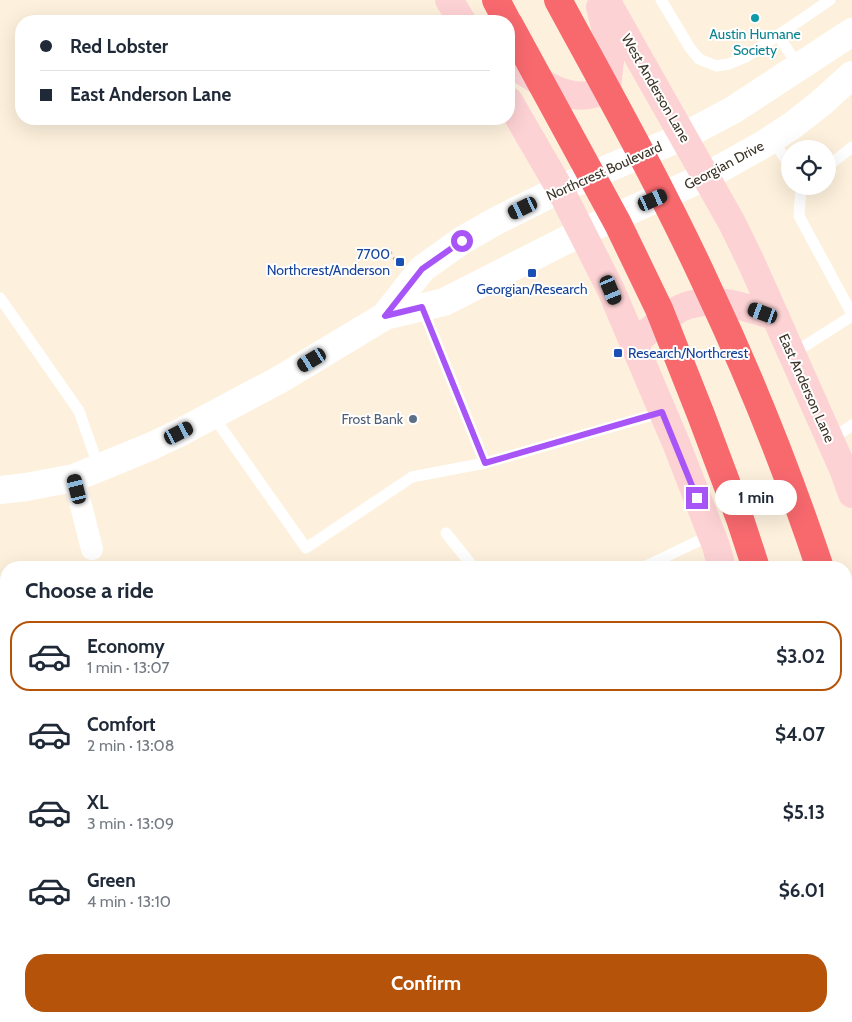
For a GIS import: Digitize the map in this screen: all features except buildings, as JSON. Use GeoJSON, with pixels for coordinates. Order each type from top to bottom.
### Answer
{"type":"FeatureCollection","features":[{"type":"Feature","properties":{"kind":"highway"},"geometry":{"type":"LineString","coordinates":[[496,0],[504,15]]}},
{"type":"Feature","properties":{"kind":"highway"},"geometry":{"type":"LineString","coordinates":[[558,0],[653,177],[707,285],[799,505],[818,561]]}},
{"type":"Feature","properties":{"kind":"highway"},"geometry":{"type":"LineString","coordinates":[[515,35],[618,224],[659,309],[718,458],[754,561]]}},
{"type":"Feature","properties":{"kind":"main road"},"geometry":{"type":"LineString","coordinates":[[449,0],[458,15]]}},
{"type":"Feature","properties":{"kind":"main road"},"geometry":{"type":"LineString","coordinates":[[515,66],[536,80],[560,92],[584,96],[600,93],[606,87],[611,52],[599,0]]}},
{"type":"Feature","properties":{"kind":"main road","name":"West Anderson Lane"},"geometry":{"type":"LineString","coordinates":[[606,0],[707,176]]}},
{"type":"Feature","properties":{"kind":"main road"},"geometry":{"type":"LineString","coordinates":[[515,111],[560,189],[611,290],[712,535],[720,561]]}},
{"type":"Feature","properties":{"kind":"main road","name":"East Anderson Lane"},"geometry":{"type":"LineString","coordinates":[[707,176],[751,262],[852,494]]}},
{"type":"Feature","properties":{"kind":"main road"},"geometry":{"type":"LineString","coordinates":[[633,343],[680,308],[708,301],[751,308],[776,317]]}},
{"type":"Feature","properties":{"kind":"street"},"geometry":{"type":"LineString","coordinates":[[684,136],[733,110],[852,32]]}},
{"type":"Feature","properties":{"kind":"street","name":"Georgian Drive"},"geometry":{"type":"LineString","coordinates":[[582,232],[707,176],[772,139],[821,103],[852,75]]}},
{"type":"Feature","properties":{"kind":"street","name":"Northcrest Boulevard"},"geometry":{"type":"LineString","coordinates":[[385,316],[422,269],[462,241],[496,221],[560,189],[684,136]]}},
{"type":"Feature","properties":{"kind":"street","name":"Northcrest Boulevard"},"geometry":{"type":"LineString","coordinates":[[0,490],[74,478],[152,446],[213,416],[279,380],[385,316],[444,302],[582,232]]}},
{"type":"Feature","properties":{"kind":"street"},"geometry":{"type":"LineString","coordinates":[[74,478],[92,549]]}},
{"type":"Feature","properties":{"kind":"lane"},"geometry":{"type":"LineString","coordinates":[[661,0],[698,59],[716,66],[728,64],[746,57],[830,0]]}},
{"type":"Feature","properties":{"kind":"lane"},"geometry":{"type":"LineString","coordinates":[[778,35],[800,67]]}},
{"type":"Feature","properties":{"kind":"lane"},"geometry":{"type":"LineString","coordinates":[[772,139],[781,152]]}},
{"type":"Feature","properties":{"kind":"lane"},"geometry":{"type":"LineString","coordinates":[[836,160],[852,147]]}},
{"type":"Feature","properties":{"kind":"lane"},"geometry":{"type":"LineString","coordinates":[[792,354],[852,315],[799,216],[800,195]]}},
{"type":"Feature","properties":{"kind":"lane"},"geometry":{"type":"LineString","coordinates":[[0,298],[79,411],[99,468]]}},
{"type":"Feature","properties":{"kind":"lane"},"geometry":{"type":"LineString","coordinates":[[422,307],[485,463]]}},
{"type":"Feature","properties":{"kind":"lane"},"geometry":{"type":"LineString","coordinates":[[213,416],[306,548],[412,477],[485,463],[662,412]]}},
{"type":"Feature","properties":{"kind":"lane"},"geometry":{"type":"LineString","coordinates":[[830,441],[852,425]]}},
{"type":"Feature","properties":{"kind":"lane"},"geometry":{"type":"LineString","coordinates":[[446,533],[468,561]]}},
{"type":"Feature","properties":{"kind":"lane"},"geometry":{"type":"LineString","coordinates":[[657,561],[712,535]]}},
{"type":"Feature","properties":{"kind":"path"},"geometry":{"type":"LineString","coordinates":[[390,252],[399,266]]}},
{"type":"Feature","properties":{"kind":"place","name":"Austin Humane Society"},"geometry":{"type":"Point","coordinates":[755,18]}},
{"type":"Feature","properties":{"kind":"place","name":"7700 Northcrest/Anderson"},"geometry":{"type":"Point","coordinates":[400,262]}},
{"type":"Feature","properties":{"kind":"place","name":"Georgian/Research"},"geometry":{"type":"Point","coordinates":[532,273]}},
{"type":"Feature","properties":{"kind":"place","name":"Research/Northcrest"},"geometry":{"type":"Point","coordinates":[618,353]}},
{"type":"Feature","properties":{"kind":"place","name":"Frost Bank"},"geometry":{"type":"Point","coordinates":[413,419]}},
{"type":"Feature","properties":{"kind":"route"},"geometry":{"type":"LineString","coordinates":[[462,241],[422,269],[385,316],[422,307],[485,463],[662,412],[697,498]]}}]}
